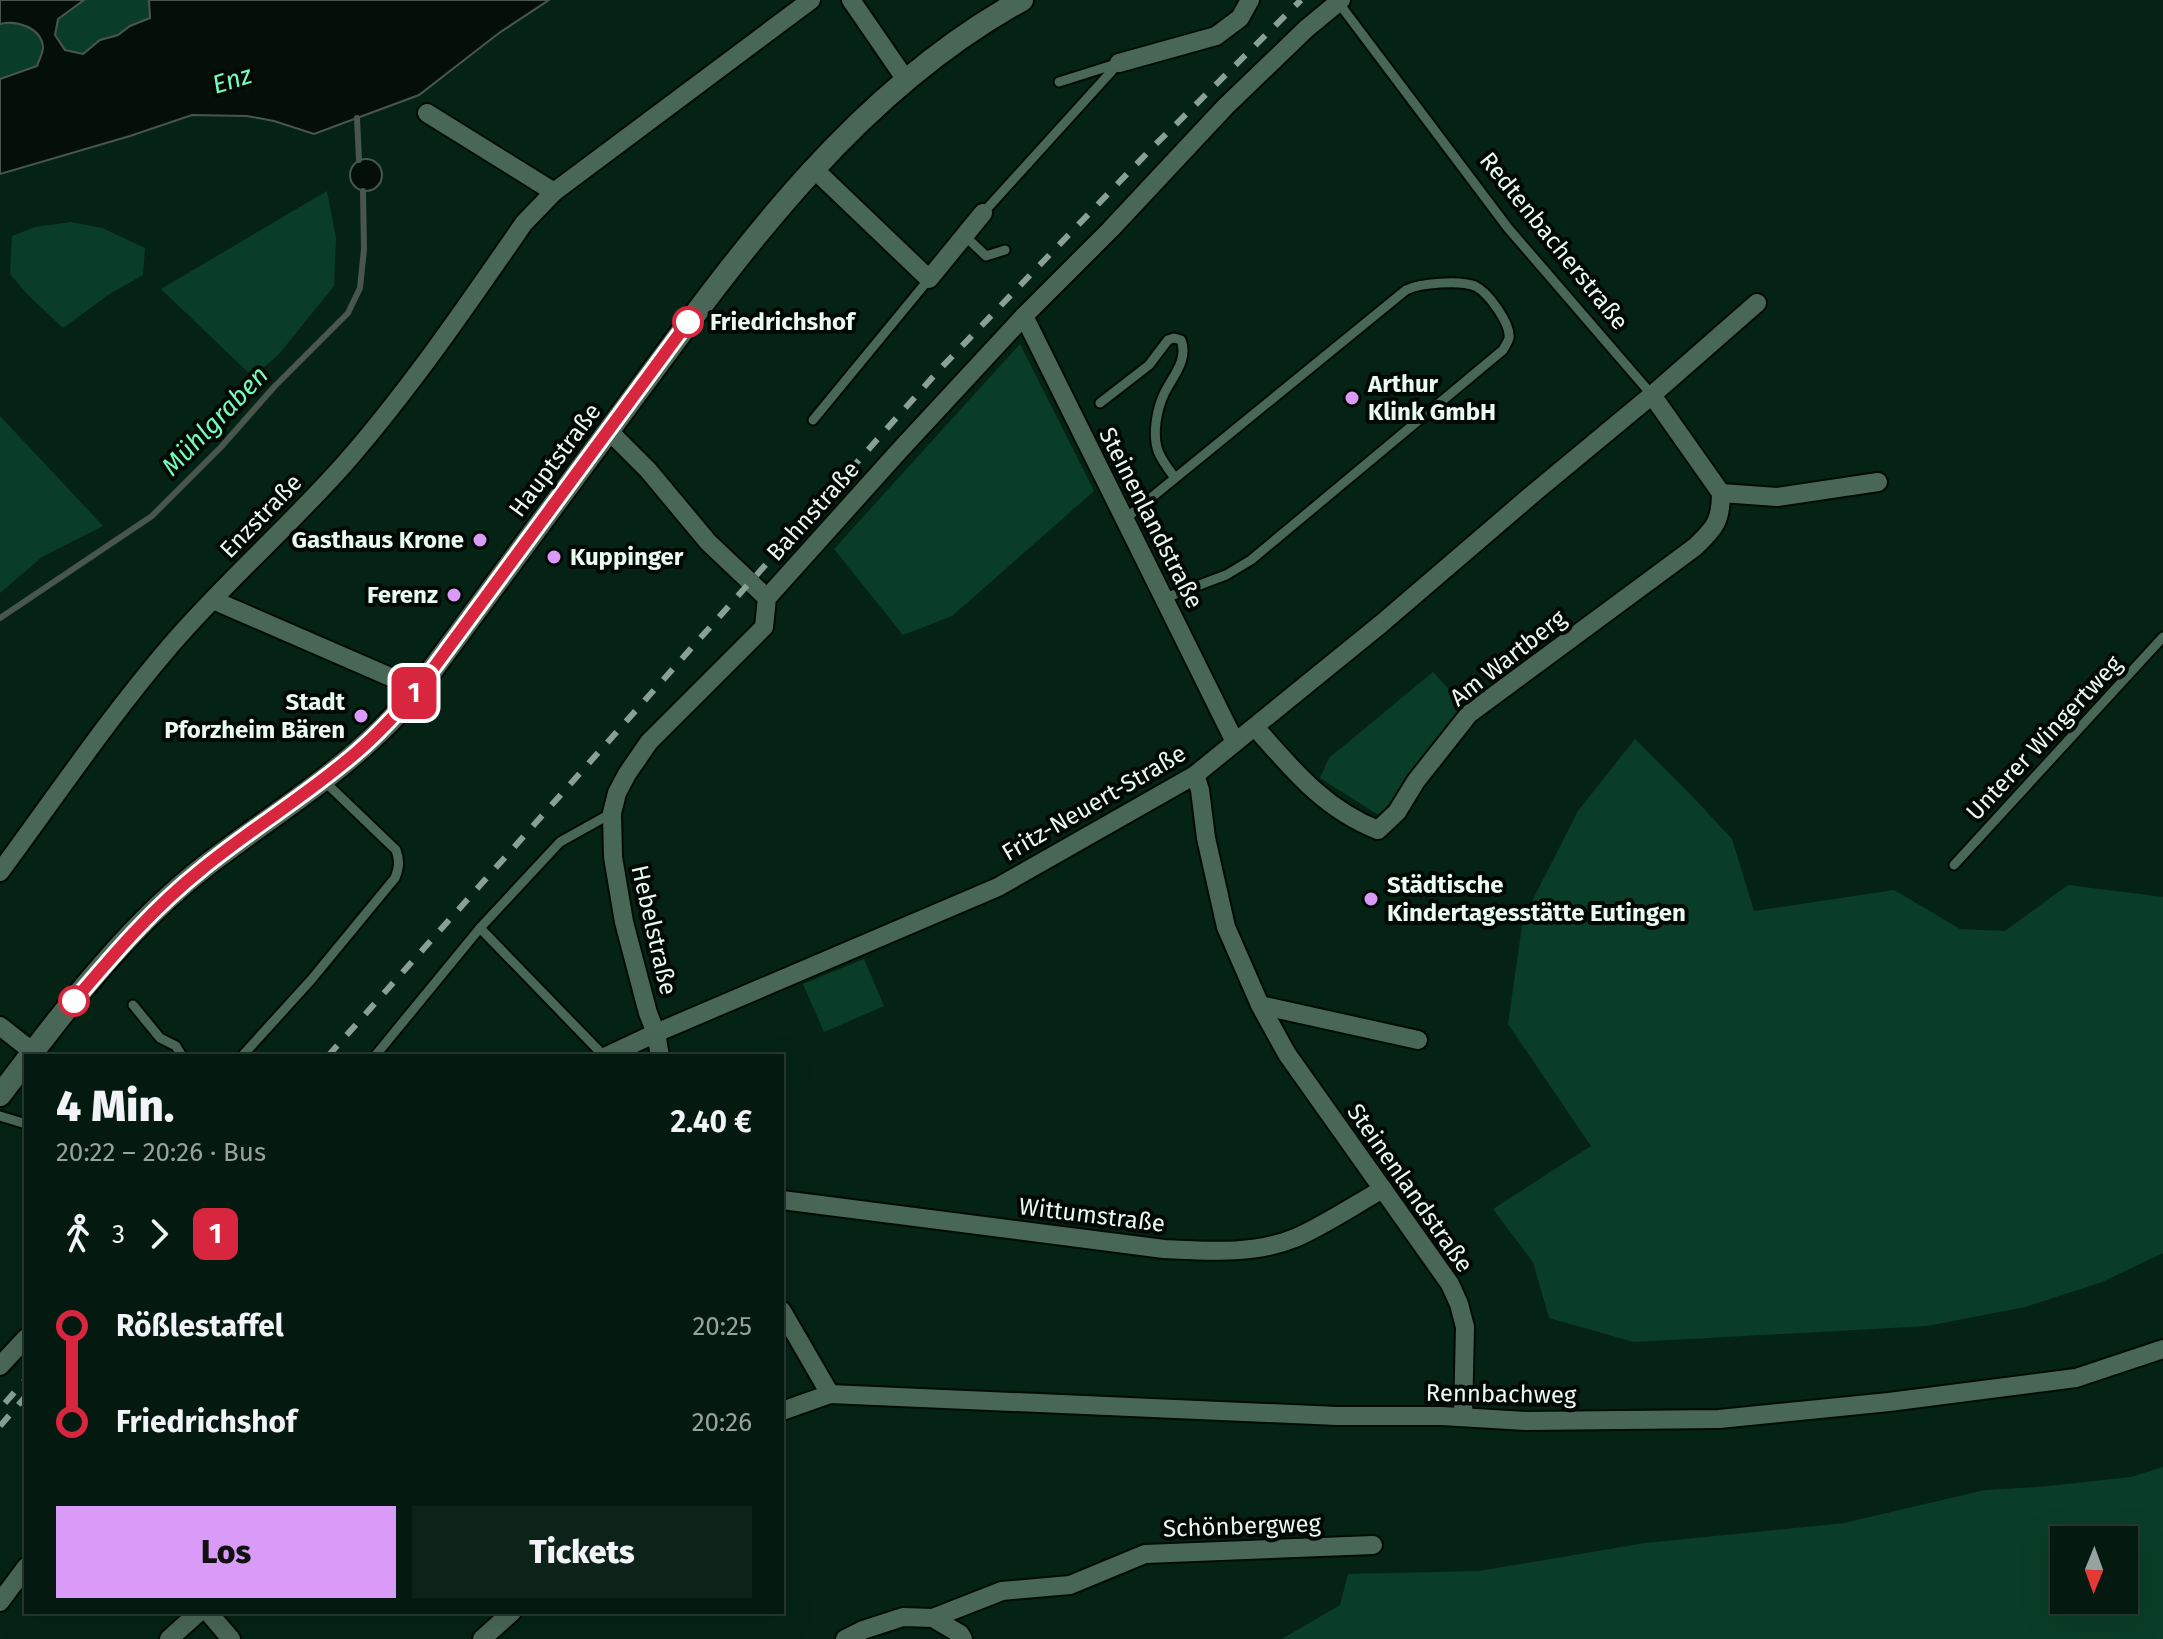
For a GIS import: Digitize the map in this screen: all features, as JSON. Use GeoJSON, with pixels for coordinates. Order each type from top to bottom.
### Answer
{"type":"FeatureCollection","features":[{"type":"Feature","properties":{"kind":"street","name":"Enzstraße"},"geometry":{"type":"LineString","coordinates":[[0,872],[171,645],[348,460],[458,318],[524,223],[554,192],[811,0]]}},
{"type":"Feature","properties":{"kind":"street"},"geometry":{"type":"LineString","coordinates":[[851,0],[906,80]]}},
{"type":"Feature","properties":{"kind":"street","name":"Hauptstraße"},"geometry":{"type":"LineString","coordinates":[[32,1054],[112,956],[170,896],[202,868],[330,787],[418,689],[707,298],[814,169],[869,112],[906,80],[967,33],[1022,0]]}},
{"type":"Feature","properties":{"kind":"street"},"geometry":{"type":"LineString","coordinates":[[1119,63],[1216,36],[1240,18],[1250,0]]}},
{"type":"Feature","properties":{"kind":"street","name":"Bahnstraße"},"geometry":{"type":"LineString","coordinates":[[612,813],[617,793],[649,742],[764,627],[767,598],[1024,316],[1226,106],[1339,1]]}},
{"type":"Feature","properties":{"kind":"street"},"geometry":{"type":"LineString","coordinates":[[427,113],[554,192]]}},
{"type":"Feature","properties":{"kind":"street"},"geometry":{"type":"LineString","coordinates":[[814,169],[929,279],[983,213]]}},
{"type":"Feature","properties":{"kind":"street"},"geometry":{"type":"LineString","coordinates":[[1757,303],[1652,395],[1721,493],[1777,497],[1878,482]]}},
{"type":"Feature","properties":{"kind":"street","name":"Steinenlandstraße"},"geometry":{"type":"LineString","coordinates":[[1024,316],[1235,742]]}},
{"type":"Feature","properties":{"kind":"street","name":"Fritz-Neuert-Straße"},"geometry":{"type":"LineString","coordinates":[[609,1054],[998,887],[1195,775],[1381,624],[1652,395]]}},
{"type":"Feature","properties":{"kind":"street"},"geometry":{"type":"LineString","coordinates":[[609,431],[648,470],[708,542],[767,598]]}},
{"type":"Feature","properties":{"kind":"street","name":"Am Wartberg"},"geometry":{"type":"LineString","coordinates":[[1255,727],[1309,787],[1363,824],[1378,830],[1397,812],[1416,781],[1469,714],[1695,547],[1714,529],[1721,512],[1721,493]]}},
{"type":"Feature","properties":{"kind":"street"},"geometry":{"type":"LineString","coordinates":[[213,600],[418,689]]}},
{"type":"Feature","properties":{"kind":"street","name":"Steinenlandstraße"},"geometry":{"type":"LineString","coordinates":[[1195,775],[1226,927],[1260,1005],[1287,1054],[1450,1284],[1459,1304],[1465,1327],[1463,1417]]}},
{"type":"Feature","properties":{"kind":"street","name":"Hebelstraße"},"geometry":{"type":"LineString","coordinates":[[612,813],[613,857],[624,922],[660,1054]]}},
{"type":"Feature","properties":{"kind":"street"},"geometry":{"type":"LineString","coordinates":[[1260,1005],[1418,1040]]}},
{"type":"Feature","properties":{"kind":"street"},"geometry":{"type":"LineString","coordinates":[[0,1026],[28,1054]]}},
{"type":"Feature","properties":{"kind":"street","name":"Hauptstraße"},"geometry":{"type":"LineString","coordinates":[[0,1095],[24,1064]]}},
{"type":"Feature","properties":{"kind":"street","name":"Wittumstraße"},"geometry":{"type":"LineString","coordinates":[[784,1200],[1164,1249],[1220,1251],[1258,1248],[1294,1238],[1383,1189]]}},
{"type":"Feature","properties":{"kind":"street"},"geometry":{"type":"LineString","coordinates":[[784,1314],[830,1394],[784,1410]]}},
{"type":"Feature","properties":{"kind":"street"},"geometry":{"type":"LineString","coordinates":[[0,1366],[24,1340]]}},
{"type":"Feature","properties":{"kind":"street","name":"Rennbachweg"},"geometry":{"type":"LineString","coordinates":[[830,1394],[1337,1416],[1526,1421],[1719,1419],[1874,1404],[2076,1378],[2163,1349]]}},
{"type":"Feature","properties":{"kind":"street","name":"Schönbergweg"},"geometry":{"type":"LineString","coordinates":[[845,1639],[903,1617],[933,1618],[1002,1591],[1070,1585],[1145,1554],[1373,1545]]}},
{"type":"Feature","properties":{"kind":"street"},"geometry":{"type":"LineString","coordinates":[[0,1602],[24,1570]]}},
{"type":"Feature","properties":{"kind":"street"},"geometry":{"type":"LineString","coordinates":[[169,1639],[197,1614]]}},
{"type":"Feature","properties":{"kind":"street"},"geometry":{"type":"LineString","coordinates":[[210,1614],[231,1639]]}},
{"type":"Feature","properties":{"kind":"street"},"geometry":{"type":"LineString","coordinates":[[482,1639],[510,1614]]}},
{"type":"Feature","properties":{"kind":"street"},"geometry":{"type":"LineString","coordinates":[[933,1618],[963,1639]]}},
{"type":"Feature","properties":{"kind":"lane","name":"Redtenbacherstraße"},"geometry":{"type":"LineString","coordinates":[[1339,1],[1508,228],[1652,395]]}},
{"type":"Feature","properties":{"kind":"lane"},"geometry":{"type":"LineString","coordinates":[[1059,82],[1119,63]]}},
{"type":"Feature","properties":{"kind":"lane"},"geometry":{"type":"LineString","coordinates":[[983,213],[1119,63]]}},
{"type":"Feature","properties":{"kind":"lane"},"geometry":{"type":"LineString","coordinates":[[965,236],[986,256],[1005,250]]}},
{"type":"Feature","properties":{"kind":"lane"},"geometry":{"type":"LineString","coordinates":[[813,420],[929,279]]}},
{"type":"Feature","properties":{"kind":"lane"},"geometry":{"type":"LineString","coordinates":[[1125,519],[1413,286],[1474,286],[1501,313],[1509,338],[1503,350],[1251,560],[1226,575],[1165,598]]}},
{"type":"Feature","properties":{"kind":"lane"},"geometry":{"type":"LineString","coordinates":[[1100,403],[1149,365],[1168,340],[1181,340],[1183,353],[1160,404],[1155,431],[1159,455],[1175,478]]}},
{"type":"Feature","properties":{"kind":"lane","name":"Unterer Wingertweg"},"geometry":{"type":"LineString","coordinates":[[1954,865],[2163,637]]}},
{"type":"Feature","properties":{"kind":"lane"},"geometry":{"type":"LineString","coordinates":[[244,1054],[311,980],[395,878],[399,869],[396,850],[330,787]]}},
{"type":"Feature","properties":{"kind":"lane"},"geometry":{"type":"LineString","coordinates":[[377,1054],[480,928],[560,842],[612,813]]}},
{"type":"Feature","properties":{"kind":"lane"},"geometry":{"type":"LineString","coordinates":[[480,928],[603,1054]]}},
{"type":"Feature","properties":{"kind":"lane"},"geometry":{"type":"LineString","coordinates":[[133,1005],[160,1038],[176,1046],[181,1054]]}},
{"type":"Feature","properties":{"kind":"lane"},"geometry":{"type":"LineString","coordinates":[[0,1116],[24,1123]]}},
{"type":"Feature","properties":{"kind":"green space"},"geometry":{"type":"Polygon","coordinates":[[[84,0],[149,0],[150,18],[118,35],[100,40],[83,54],[65,50],[55,35],[58,19],[84,0]]]}},
{"type":"Feature","properties":{"kind":"green space"},"geometry":{"type":"Polygon","coordinates":[[[5,22],[32,29],[41,46],[37,66],[0,79],[0,24],[5,22]]]}},
{"type":"Feature","properties":{"kind":"green space"},"geometry":{"type":"Polygon","coordinates":[[[327,191],[336,238],[334,286],[279,354],[253,377],[161,289],[327,191]]]}},
{"type":"Feature","properties":{"kind":"green space"},"geometry":{"type":"Polygon","coordinates":[[[71,222],[102,228],[145,248],[143,275],[111,293],[63,328],[10,274],[12,236],[35,227],[71,222]]]}},
{"type":"Feature","properties":{"kind":"green space"},"geometry":{"type":"Polygon","coordinates":[[[1020,344],[1094,491],[952,616],[903,635],[834,549],[1020,344]]]}},
{"type":"Feature","properties":{"kind":"green space"},"geometry":{"type":"Polygon","coordinates":[[[0,416],[103,526],[42,557],[0,593],[0,416]]]}},
{"type":"Feature","properties":{"kind":"green space"},"geometry":{"type":"Polygon","coordinates":[[[1433,672],[1465,707],[1448,723],[1380,816],[1320,778],[1329,758],[1433,672]]]}},
{"type":"Feature","properties":{"kind":"green space"},"geometry":{"type":"Polygon","coordinates":[[[1635,739],[1732,839],[1754,911],[1894,890],[1960,929],[2005,931],[2068,885],[2163,897],[2163,1253],[2102,1282],[2025,1307],[1927,1326],[1634,1342],[1549,1318],[1533,1262],[1493,1209],[1591,1146],[1508,1024],[1523,919],[1578,811],[1635,739]]]}},
{"type":"Feature","properties":{"kind":"green space"},"geometry":{"type":"Polygon","coordinates":[[[864,959],[884,1006],[824,1032],[803,984],[864,959]]]}},
{"type":"Feature","properties":{"kind":"green space"},"geometry":{"type":"Polygon","coordinates":[[[2163,1467],[2163,1639],[1282,1639],[1340,1605],[1348,1574],[1479,1571],[1645,1543],[1844,1523],[1985,1490],[2131,1477],[2163,1467]]]}},
{"type":"Feature","properties":{"kind":"water","name":"Enz"},"geometry":{"type":"Polygon","coordinates":[[[0,0],[84,0],[58,19],[55,35],[65,50],[83,54],[100,40],[118,35],[150,18],[149,0],[549,0],[499,33],[419,95],[314,134],[247,116],[192,115],[0,174],[0,79],[37,66],[43,47],[38,34],[27,26],[0,24],[0,0]]]}},
{"type":"Feature","properties":{"kind":"water"},"geometry":{"type":"Polygon","coordinates":[[[366,159],[377,164],[382,175],[377,186],[366,191],[355,186],[350,175],[355,164],[366,159]]]}},
{"type":"Feature","properties":{"kind":"waterway","name":"Mühlgraben"},"geometry":{"type":"LineString","coordinates":[[357,118],[359,160]]}},
{"type":"Feature","properties":{"kind":"waterway","name":"Mühlgraben"},"geometry":{"type":"LineString","coordinates":[[0,618],[152,516],[348,313],[360,288],[364,249],[363,191]]}},
{"type":"Feature","properties":{"kind":"railway"},"geometry":{"type":"LineString","coordinates":[[330,1054],[940,369],[1151,149],[1301,0]]}},
{"type":"Feature","properties":{"kind":"railway"},"geometry":{"type":"LineString","coordinates":[[5,1403],[24,1381]]}},
{"type":"Feature","properties":{"kind":"railway"},"geometry":{"type":"LineString","coordinates":[[0,1426],[24,1398]]}},
{"type":"Feature","properties":{"kind":"bus line","name":"1"},"geometry":{"type":"LineString","coordinates":[[74,1001],[128,938],[170,896],[202,868],[356,753],[393,718],[418,689],[688,322]]}},
{"type":"Feature","properties":{"kind":"place","name":"Friedrichshof"},"geometry":{"type":"Point","coordinates":[688,322]}},
{"type":"Feature","properties":{"kind":"place","name":"Arthur Klink GmbH"},"geometry":{"type":"Point","coordinates":[1352,398]}},
{"type":"Feature","properties":{"kind":"place","name":"Gasthaus Krone"},"geometry":{"type":"Point","coordinates":[480,540]}},
{"type":"Feature","properties":{"kind":"place","name":"Kuppinger"},"geometry":{"type":"Point","coordinates":[554,557]}},
{"type":"Feature","properties":{"kind":"place","name":"Ferenz"},"geometry":{"type":"Point","coordinates":[454,595]}},
{"type":"Feature","properties":{"kind":"place","name":"Stadt Pforzheim Bären"},"geometry":{"type":"Point","coordinates":[361,716]}},
{"type":"Feature","properties":{"kind":"place","name":"Städtische Kindertagesstätte Eutingen"},"geometry":{"type":"Point","coordinates":[1371,899]}}]}
